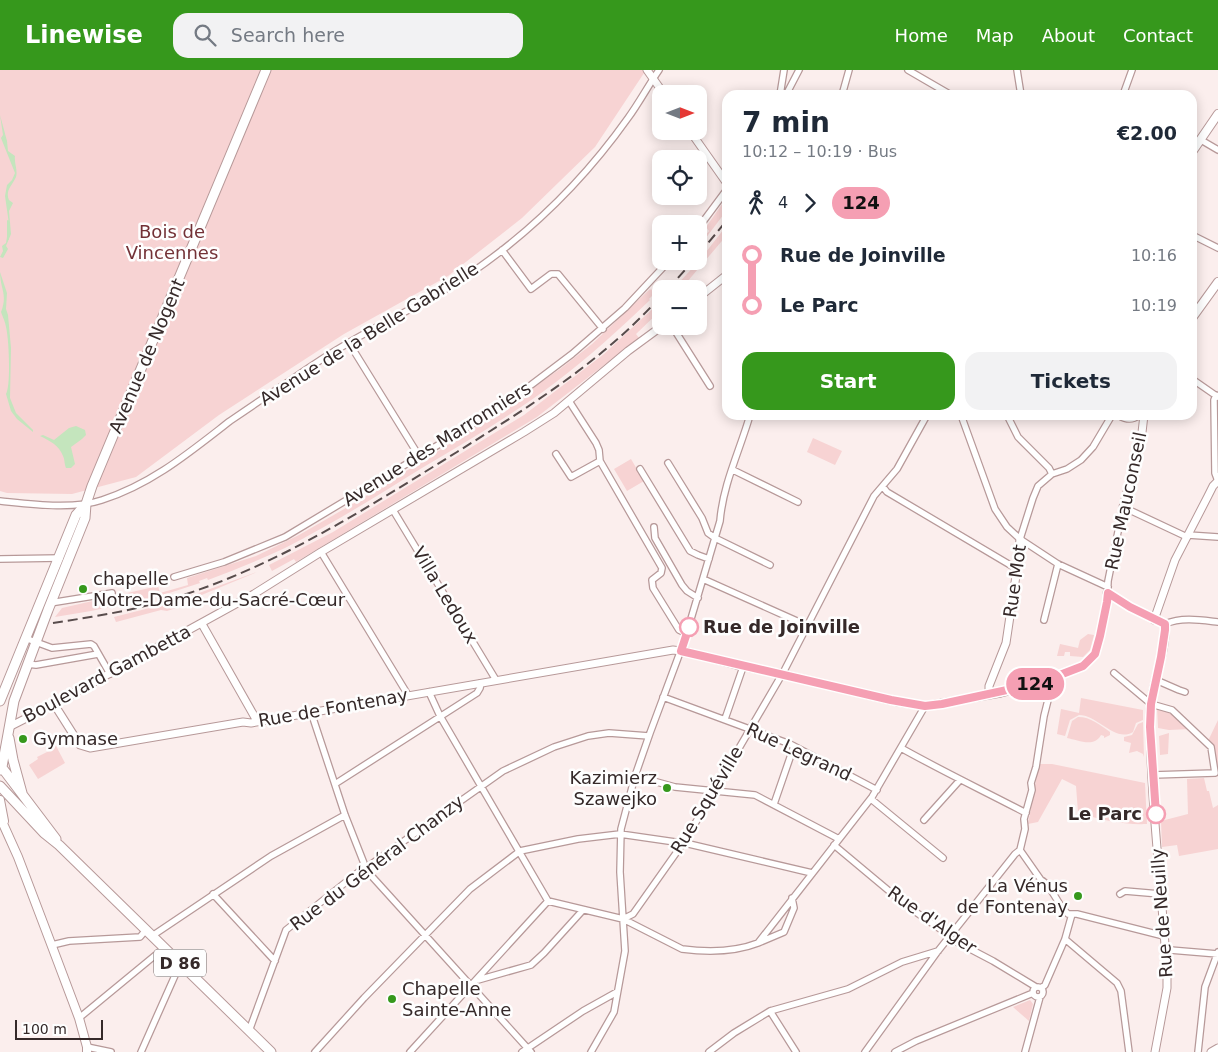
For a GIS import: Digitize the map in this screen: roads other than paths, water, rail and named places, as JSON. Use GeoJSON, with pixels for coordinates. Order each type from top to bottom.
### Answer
{"type":"FeatureCollection","features":[{"type":"Feature","properties":{"kind":"main road","name":"Avenue de Nogent"},"geometry":{"type":"LineString","coordinates":[[86,504],[266,70]]}},
{"type":"Feature","properties":{"kind":"main road"},"geometry":{"type":"LineString","coordinates":[[1197,145],[1218,114]]}},
{"type":"Feature","properties":{"kind":"main road"},"geometry":{"type":"LineString","coordinates":[[1197,311],[1218,282]]}},
{"type":"Feature","properties":{"kind":"main road"},"geometry":{"type":"LineString","coordinates":[[0,701],[76,515],[86,504]]}},
{"type":"Feature","properties":{"kind":"main road"},"geometry":{"type":"LineString","coordinates":[[1,768],[14,701],[85,518],[86,504]]}},
{"type":"Feature","properties":{"kind":"main road"},"geometry":{"type":"LineString","coordinates":[[8,728],[13,760],[22,796]]}},
{"type":"Feature","properties":{"kind":"main road","name":"D 86"},"geometry":{"type":"LineString","coordinates":[[1,768],[49,828],[60,845]]}},
{"type":"Feature","properties":{"kind":"main road","name":"D 86"},"geometry":{"type":"LineString","coordinates":[[0,786],[1,800],[60,845],[271,1052]]}},
{"type":"Feature","properties":{"kind":"main road"},"geometry":{"type":"LineString","coordinates":[[1,800],[6,828]]}},
{"type":"Feature","properties":{"kind":"main road"},"geometry":{"type":"LineString","coordinates":[[0,817],[52,945],[79,1018],[87,1049]]}},
{"type":"Feature","properties":{"kind":"street"},"geometry":{"type":"LineString","coordinates":[[647,70],[657,85]]}},
{"type":"Feature","properties":{"kind":"street","name":"Avenue de la Belle Gabrielle"},"geometry":{"type":"LineString","coordinates":[[0,501],[50,505],[86,504],[122,493],[163,472],[266,396],[348,342],[446,289],[502,250],[538,220],[574,184],[617,133],[659,70]]}},
{"type":"Feature","properties":{"kind":"street"},"geometry":{"type":"LineString","coordinates":[[781,90],[784,70]]}},
{"type":"Feature","properties":{"kind":"street"},"geometry":{"type":"LineString","coordinates":[[788,90],[799,70]]}},
{"type":"Feature","properties":{"kind":"street"},"geometry":{"type":"LineString","coordinates":[[843,90],[849,70]]}},
{"type":"Feature","properties":{"kind":"street"},"geometry":{"type":"LineString","coordinates":[[909,70],[943,90]]}},
{"type":"Feature","properties":{"kind":"street"},"geometry":{"type":"LineString","coordinates":[[1017,70],[1020,90]]}},
{"type":"Feature","properties":{"kind":"street"},"geometry":{"type":"LineString","coordinates":[[1125,90],[1132,70]]}},
{"type":"Feature","properties":{"kind":"street"},"geometry":{"type":"LineString","coordinates":[[782,81],[791,84]]}},
{"type":"Feature","properties":{"kind":"street"},"geometry":{"type":"LineString","coordinates":[[696,140],[722,177]]}},
{"type":"Feature","properties":{"kind":"street"},"geometry":{"type":"LineString","coordinates":[[1201,140],[1218,150]]}},
{"type":"Feature","properties":{"kind":"street"},"geometry":{"type":"LineString","coordinates":[[707,216],[722,194]]}},
{"type":"Feature","properties":{"kind":"street"},"geometry":{"type":"LineString","coordinates":[[1197,238],[1218,248]]}},
{"type":"Feature","properties":{"kind":"street"},"geometry":{"type":"LineString","coordinates":[[502,250],[531,289],[551,274],[558,274],[603,328]]}},
{"type":"Feature","properties":{"kind":"street","name":"Avenue des Marronniers"},"geometry":{"type":"LineString","coordinates":[[174,577],[224,562],[285,537],[419,456],[533,384],[603,328],[662,270]]}},
{"type":"Feature","properties":{"kind":"street"},"geometry":{"type":"LineString","coordinates":[[707,291],[722,279]]}},
{"type":"Feature","properties":{"kind":"street","name":"Boulevard Gambetta"},"geometry":{"type":"LineString","coordinates":[[8,728],[202,624],[524,432],[554,413],[652,333]]}},
{"type":"Feature","properties":{"kind":"street"},"geometry":{"type":"LineString","coordinates":[[678,335],[710,386]]}},
{"type":"Feature","properties":{"kind":"street"},"geometry":{"type":"LineString","coordinates":[[348,342],[419,456]]}},
{"type":"Feature","properties":{"kind":"street"},"geometry":{"type":"LineString","coordinates":[[1154,620],[1168,578],[1187,536],[1213,486],[1218,481],[1215,473],[1214,400],[1217,396],[1197,382]]}},
{"type":"Feature","properties":{"kind":"street"},"geometry":{"type":"LineString","coordinates":[[569,401],[596,443],[600,461],[662,568],[661,573],[652,580],[653,588],[679,630],[687,634]]}},
{"type":"Feature","properties":{"kind":"street"},"geometry":{"type":"LineString","coordinates":[[591,1052],[614,1012],[625,952],[620,834],[635,776],[687,634],[720,521],[721,509],[738,447],[745,434],[749,420]]}},
{"type":"Feature","properties":{"kind":"street","name":"Rue Squéville"},"geometry":{"type":"LineString","coordinates":[[624,919],[633,914],[683,843],[782,674],[874,496],[896,469],[924,420]]}},
{"type":"Feature","properties":{"kind":"street"},"geometry":{"type":"LineString","coordinates":[[963,420],[995,509],[1007,527],[1020,539],[1058,564],[1108,590],[1130,607],[1154,620],[1165,624],[1174,620],[1218,622]]}},
{"type":"Feature","properties":{"kind":"street"},"geometry":{"type":"LineString","coordinates":[[1010,420],[1018,437],[1049,468],[1052,474],[1067,469],[1081,460],[1093,447],[1109,420]]}},
{"type":"Feature","properties":{"kind":"street","name":"Rue Mauconseil"},"geometry":{"type":"LineString","coordinates":[[1048,679],[1083,666],[1092,658],[1100,636],[1123,507],[1141,441],[1143,420]]}},
{"type":"Feature","properties":{"kind":"street"},"geometry":{"type":"LineString","coordinates":[[556,454],[571,477],[600,461]]}},
{"type":"Feature","properties":{"kind":"street"},"geometry":{"type":"LineString","coordinates":[[668,463],[702,518],[708,533],[770,565]]}},
{"type":"Feature","properties":{"kind":"street"},"geometry":{"type":"LineString","coordinates":[[640,469],[690,551],[709,559]]}},
{"type":"Feature","properties":{"kind":"street"},"geometry":{"type":"LineString","coordinates":[[733,470],[798,502]]}},
{"type":"Feature","properties":{"kind":"street","name":"Rue Mot"},"geometry":{"type":"LineString","coordinates":[[989,694],[989,686],[1006,643],[1018,569],[1020,539],[1032,498],[1038,486],[1052,474]]}},
{"type":"Feature","properties":{"kind":"street"},"geometry":{"type":"LineString","coordinates":[[883,487],[887,492],[1018,569]]}},
{"type":"Feature","properties":{"kind":"street"},"geometry":{"type":"LineString","coordinates":[[1123,507],[1187,536],[1218,537]]}},
{"type":"Feature","properties":{"kind":"street","name":"Villa Ledoux"},"geometry":{"type":"LineString","coordinates":[[393,510],[496,680]]}},
{"type":"Feature","properties":{"kind":"street"},"geometry":{"type":"LineString","coordinates":[[654,527],[655,538],[682,585],[687,591],[698,598]]}},
{"type":"Feature","properties":{"kind":"street"},"geometry":{"type":"LineString","coordinates":[[321,552],[408,695]]}},
{"type":"Feature","properties":{"kind":"street"},"geometry":{"type":"LineString","coordinates":[[0,559],[69,558]]}},
{"type":"Feature","properties":{"kind":"street"},"geometry":{"type":"LineString","coordinates":[[1044,620],[1058,564]]}},
{"type":"Feature","properties":{"kind":"street"},"geometry":{"type":"LineString","coordinates":[[703,579],[808,626]]}},
{"type":"Feature","properties":{"kind":"street"},"geometry":{"type":"LineString","coordinates":[[38,606],[112,593]]}},
{"type":"Feature","properties":{"kind":"street"},"geometry":{"type":"LineString","coordinates":[[202,624],[257,721]]}},
{"type":"Feature","properties":{"kind":"street","name":"Rue de Neuilly"},"geometry":{"type":"LineString","coordinates":[[1155,1052],[1167,982],[1153,776],[1151,704],[1165,624]]}},
{"type":"Feature","properties":{"kind":"street"},"geometry":{"type":"LineString","coordinates":[[25,638],[52,648],[90,643],[94,646],[110,674]]}},
{"type":"Feature","properties":{"kind":"street","name":"Rue de Fontenay"},"geometry":{"type":"LineString","coordinates":[[54,704],[80,745],[90,748],[634,656],[673,650],[681,651]]}},
{"type":"Feature","properties":{"kind":"street"},"geometry":{"type":"LineString","coordinates":[[681,651],[891,700],[925,706],[1027,686],[1048,679],[1050,692],[1020,850],[938,951],[865,1052]]}},
{"type":"Feature","properties":{"kind":"street"},"geometry":{"type":"LineString","coordinates":[[27,664],[36,666],[98,654]]}},
{"type":"Feature","properties":{"kind":"street"},"geometry":{"type":"LineString","coordinates":[[725,719],[743,666]]}},
{"type":"Feature","properties":{"kind":"street"},"geometry":{"type":"LineString","coordinates":[[1114,674],[1151,704],[1172,710],[1211,747],[1215,772],[1153,776]]}},
{"type":"Feature","properties":{"kind":"street"},"geometry":{"type":"LineString","coordinates":[[1156,680],[1185,692]]}},
{"type":"Feature","properties":{"kind":"street"},"geometry":{"type":"LineString","coordinates":[[335,784],[477,693],[481,683]]}},
{"type":"Feature","properties":{"kind":"street"},"geometry":{"type":"LineString","coordinates":[[429,692],[440,716],[548,901],[624,919],[682,949],[702,951],[745,948],[784,932],[794,908],[792,898]]}},
{"type":"Feature","properties":{"kind":"street","name":"Rue Legrand"},"geometry":{"type":"LineString","coordinates":[[663,697],[794,746],[877,790]]}},
{"type":"Feature","properties":{"kind":"street"},"geometry":{"type":"LineString","coordinates":[[758,943],[871,799],[925,706]]}},
{"type":"Feature","properties":{"kind":"street"},"geometry":{"type":"LineString","coordinates":[[311,712],[345,815],[365,868],[527,1051],[583,1011],[617,992]]}},
{"type":"Feature","properties":{"kind":"street","name":"Rue du Général Chanzy"},"geometry":{"type":"LineString","coordinates":[[249,1031],[286,930],[365,868],[503,771],[546,751],[588,736],[609,733],[649,736]]}},
{"type":"Feature","properties":{"kind":"street"},"geometry":{"type":"LineString","coordinates":[[774,804],[794,746]]}},
{"type":"Feature","properties":{"kind":"street"},"geometry":{"type":"LineString","coordinates":[[901,748],[1026,813]]}},
{"type":"Feature","properties":{"kind":"street"},"geometry":{"type":"LineString","coordinates":[[635,776],[675,787],[755,795],[839,839]]}},
{"type":"Feature","properties":{"kind":"street"},"geometry":{"type":"LineString","coordinates":[[924,820],[960,780]]}},
{"type":"Feature","properties":{"kind":"street"},"geometry":{"type":"LineString","coordinates":[[871,799],[943,858]]}},
{"type":"Feature","properties":{"kind":"street"},"geometry":{"type":"LineString","coordinates":[[52,945],[69,940],[140,937],[213,894],[239,874],[345,815]]}},
{"type":"Feature","properties":{"kind":"street"},"geometry":{"type":"LineString","coordinates":[[315,1052],[364,998],[470,889],[520,851],[578,839],[620,834],[683,843],[812,873]]}},
{"type":"Feature","properties":{"kind":"street","name":"Rue d'Alger"},"geometry":{"type":"LineString","coordinates":[[834,845],[907,906],[950,936],[1009,970],[1037,989],[1036,996],[1040,997],[1024,1052]]}},
{"type":"Feature","properties":{"kind":"street"},"geometry":{"type":"LineString","coordinates":[[1020,850],[1065,912],[1164,936]]}},
{"type":"Feature","properties":{"kind":"street"},"geometry":{"type":"LineString","coordinates":[[1120,894],[1125,891],[1160,894]]}},
{"type":"Feature","properties":{"kind":"street"},"geometry":{"type":"LineString","coordinates":[[213,894],[275,960]]}},
{"type":"Feature","properties":{"kind":"street"},"geometry":{"type":"LineString","coordinates":[[410,1052],[548,901]]}},
{"type":"Feature","properties":{"kind":"street"},"geometry":{"type":"LineString","coordinates":[[476,981],[531,965],[583,910]]}},
{"type":"Feature","properties":{"kind":"street"},"geometry":{"type":"LineString","coordinates":[[895,1052],[916,1040],[1045,984],[1065,939],[1072,914]]}},
{"type":"Feature","properties":{"kind":"street"},"geometry":{"type":"LineString","coordinates":[[1065,939],[1117,983],[1121,991],[1129,1052]]}},
{"type":"Feature","properties":{"kind":"street"},"geometry":{"type":"LineString","coordinates":[[79,1018],[164,948]]}},
{"type":"Feature","properties":{"kind":"street"},"geometry":{"type":"LineString","coordinates":[[1170,950],[1218,953],[1206,987],[1198,1052]]}},
{"type":"Feature","properties":{"kind":"street"},"geometry":{"type":"LineString","coordinates":[[709,1052],[770,1010],[848,989],[902,962],[938,951]]}},
{"type":"Feature","properties":{"kind":"street"},"geometry":{"type":"LineString","coordinates":[[141,1052],[176,971],[181,965]]}},
{"type":"Feature","properties":{"kind":"street"},"geometry":{"type":"LineString","coordinates":[[770,1010],[796,1052]]}},
{"type":"Feature","properties":{"kind":"street"},"geometry":{"type":"LineString","coordinates":[[1211,1052],[1218,1048]]}},
{"type":"Feature","properties":{"kind":"street"},"geometry":{"type":"LineString","coordinates":[[87,1049],[111,1052]]}},
{"type":"Feature","properties":{"kind":"waterway"},"geometry":{"type":"LineString","coordinates":[[8,221],[8,239]]}},
{"type":"Feature","properties":{"kind":"railway"},"geometry":{"type":"LineString","coordinates":[[707,244],[722,226]]}},
{"type":"Feature","properties":{"kind":"railway"},"geometry":{"type":"LineString","coordinates":[[676,280],[685,270]]}},
{"type":"Feature","properties":{"kind":"railway"},"geometry":{"type":"LineString","coordinates":[[53,623],[137,608],[191,593],[271,560],[309,540],[384,497],[538,400],[590,362],[652,305]]}},
{"type":"Feature","properties":{"kind":"place","name":"chapelle Notre-Dame-du-Sacré-Cœur"},"geometry":{"type":"Point","coordinates":[83,589]}},
{"type":"Feature","properties":{"kind":"place","name":"Rue de Joinville"},"geometry":{"type":"Point","coordinates":[689,627]}},
{"type":"Feature","properties":{"kind":"place","name":"Gymnase"},"geometry":{"type":"Point","coordinates":[23,739]}},
{"type":"Feature","properties":{"kind":"place","name":"Kazimierz Szawejko"},"geometry":{"type":"Point","coordinates":[667,788]}},
{"type":"Feature","properties":{"kind":"place","name":"Le Parc"},"geometry":{"type":"Point","coordinates":[1156,814]}},
{"type":"Feature","properties":{"kind":"place","name":"La Vénus de Fontenay"},"geometry":{"type":"Point","coordinates":[1078,896]}},
{"type":"Feature","properties":{"kind":"place","name":"Chapelle Sainte-Anne"},"geometry":{"type":"Point","coordinates":[392,999]}},
{"type":"Feature","properties":{"kind":"park label","name":"Bois de Vincennes"},"geometry":{"type":"Point","coordinates":[172,242]}}]}
